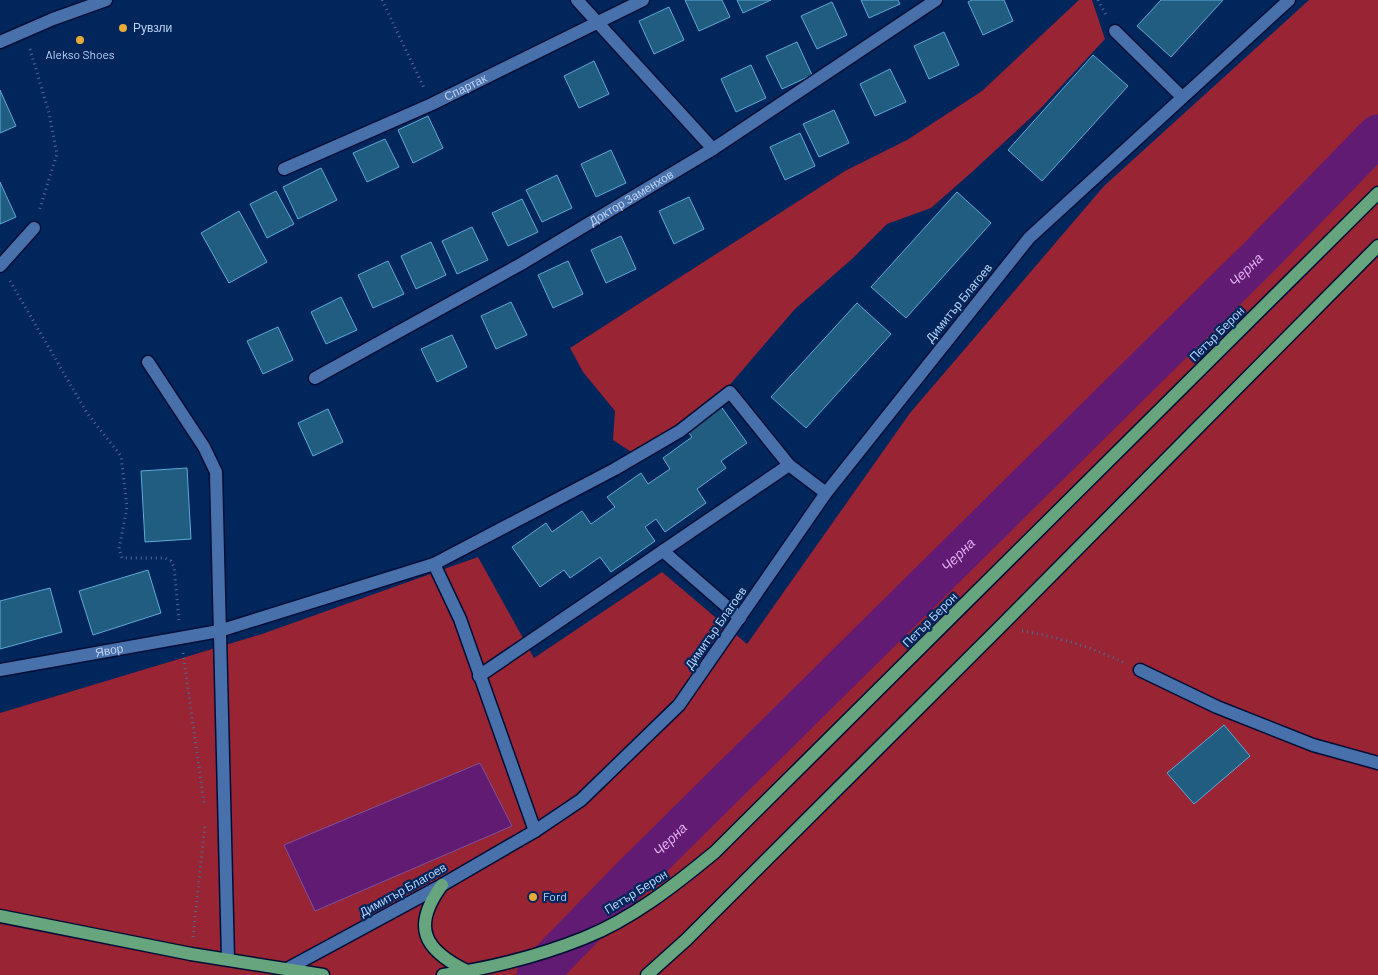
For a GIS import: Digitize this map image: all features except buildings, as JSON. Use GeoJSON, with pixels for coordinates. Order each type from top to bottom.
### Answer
{"type":"FeatureCollection","features":[{"type":"Feature","properties":{"kind":"main road","name":"Петър Берон"},"geometry":{"type":"LineString","coordinates":[[443,975],[518,960],[585,938],[642,906],[680,881],[737,831],[1378,193]]}},
{"type":"Feature","properties":{"kind":"main road"},"geometry":{"type":"LineString","coordinates":[[648,975],[693,933],[1000,627],[1378,246]]}},
{"type":"Feature","properties":{"kind":"main road"},"geometry":{"type":"LineString","coordinates":[[442,885],[430,905],[426,921],[426,934],[438,955],[467,971]]}},
{"type":"Feature","properties":{"kind":"main road"},"geometry":{"type":"LineString","coordinates":[[0,916],[192,954],[323,975]]}},
{"type":"Feature","properties":{"kind":"street"},"geometry":{"type":"LineString","coordinates":[[0,42],[106,0]]}},
{"type":"Feature","properties":{"kind":"street"},"geometry":{"type":"LineString","coordinates":[[577,0],[712,149]]}},
{"type":"Feature","properties":{"kind":"street","name":"Спартак"},"geometry":{"type":"LineString","coordinates":[[284,169],[432,104],[643,0]]}},
{"type":"Feature","properties":{"kind":"street","name":"Доктор Заменхов"},"geometry":{"type":"LineString","coordinates":[[315,378],[521,264],[712,149],[936,0]]}},
{"type":"Feature","properties":{"kind":"street","name":"Димитър Благоев"},"geometry":{"type":"LineString","coordinates":[[287,969],[442,885],[535,831],[581,800],[679,705],[826,493],[1029,238],[1288,0]]}},
{"type":"Feature","properties":{"kind":"street"},"geometry":{"type":"LineString","coordinates":[[1115,31],[1182,97]]}},
{"type":"Feature","properties":{"kind":"street"},"geometry":{"type":"LineString","coordinates":[[0,266],[34,228]]}},
{"type":"Feature","properties":{"kind":"street"},"geometry":{"type":"LineString","coordinates":[[148,362],[204,447],[216,472],[228,959]]}},
{"type":"Feature","properties":{"kind":"street","name":"Явор"},"geometry":{"type":"LineString","coordinates":[[0,670],[219,631],[434,564],[615,469],[680,430],[730,392],[789,465]]}},
{"type":"Feature","properties":{"kind":"street"},"geometry":{"type":"LineString","coordinates":[[480,676],[789,465],[826,493]]}},
{"type":"Feature","properties":{"kind":"street"},"geometry":{"type":"LineString","coordinates":[[663,551],[740,618]]}},
{"type":"Feature","properties":{"kind":"street"},"geometry":{"type":"LineString","coordinates":[[434,564],[460,619],[535,831]]}},
{"type":"Feature","properties":{"kind":"street"},"geometry":{"type":"LineString","coordinates":[[1140,670],[1217,706],[1313,746],[1378,763]]}},
{"type":"Feature","properties":{"kind":"path"},"geometry":{"type":"LineString","coordinates":[[382,0],[432,104]]}},
{"type":"Feature","properties":{"kind":"path"},"geometry":{"type":"LineString","coordinates":[[25,31],[49,113],[57,154],[34,228]]}},
{"type":"Feature","properties":{"kind":"path"},"geometry":{"type":"LineString","coordinates":[[0,266],[87,413],[121,456],[127,507],[118,549],[122,558],[129,560],[165,558],[171,561],[174,567],[181,637],[205,804]]}},
{"type":"Feature","properties":{"kind":"path"},"geometry":{"type":"LineString","coordinates":[[1000,627],[1058,637],[1093,648],[1140,670]]}},
{"type":"Feature","properties":{"kind":"path"},"geometry":{"type":"LineString","coordinates":[[192,954],[206,814]]}},
{"type":"Feature","properties":{"kind":"shaded area"},"geometry":{"type":"Polygon","coordinates":[[[1079,0],[1092,0],[1105,39],[1039,110],[931,208],[887,224],[853,258],[795,309],[715,402],[639,457],[613,440],[615,411],[583,372],[570,348],[845,171],[907,140],[982,91],[1079,0]]]}},
{"type":"Feature","properties":{"kind":"shaded area"},"geometry":{"type":"Polygon","coordinates":[[[1309,0],[1378,0],[1378,975],[0,975],[0,713],[262,634],[478,557],[534,658],[662,572],[747,644],[910,413],[1104,186],[1309,0]]]}},
{"type":"Feature","properties":{"kind":"shaded area"},"geometry":{"type":"Polygon","coordinates":[[[480,763],[512,826],[315,911],[284,845],[480,763]]]}},
{"type":"Feature","properties":{"kind":"waterway","name":"Черна"},"geometry":{"type":"LineString","coordinates":[[537,975],[630,879],[1260,256],[1378,135]]}},
{"type":"Feature","properties":{"kind":"place","name":"Рувзли"},"geometry":{"type":"Point","coordinates":[123,28]}},
{"type":"Feature","properties":{"kind":"place","name":"Alekso Shoes"},"geometry":{"type":"Point","coordinates":[80,40]}},
{"type":"Feature","properties":{"kind":"place","name":"Ford"},"geometry":{"type":"Point","coordinates":[533,897]}}]}
